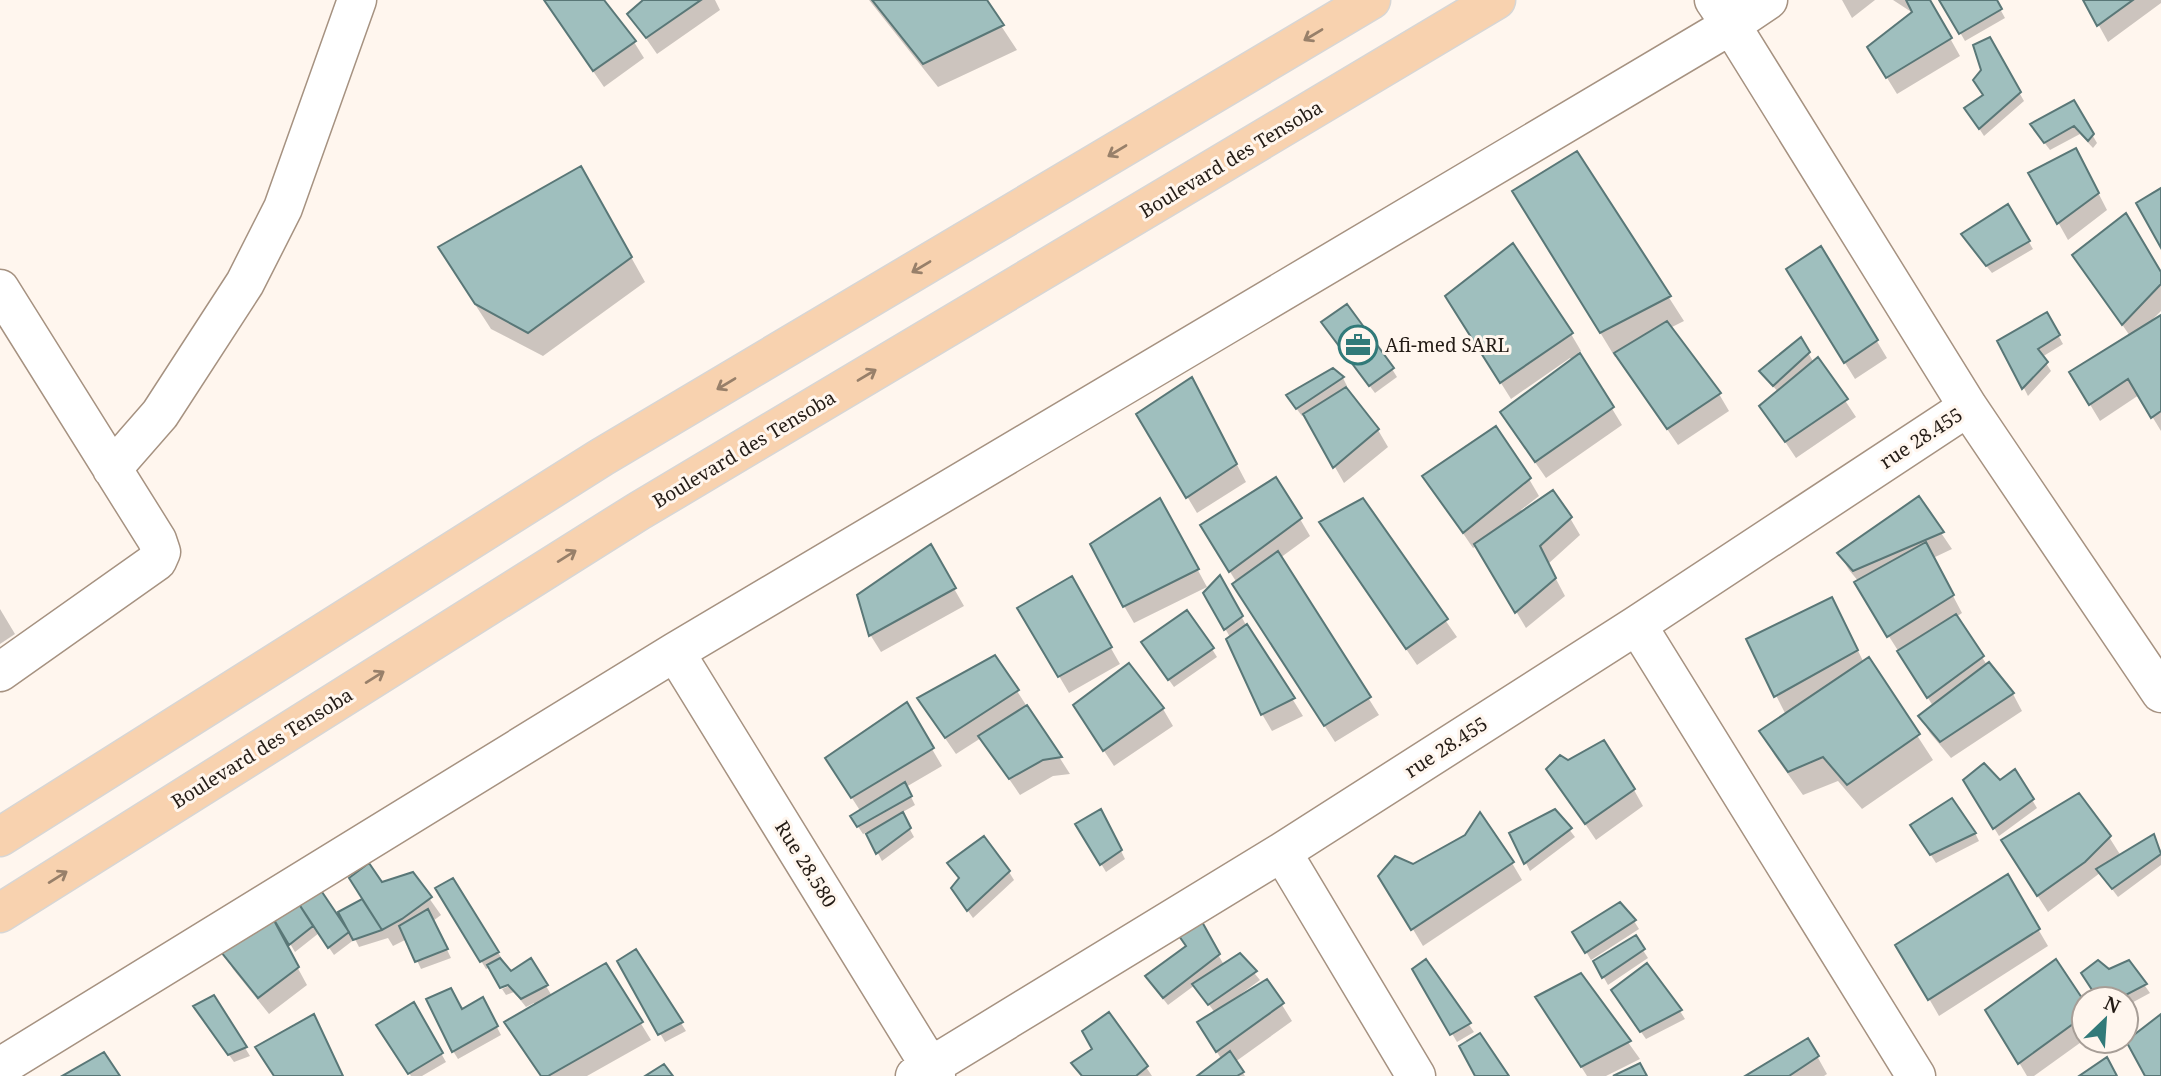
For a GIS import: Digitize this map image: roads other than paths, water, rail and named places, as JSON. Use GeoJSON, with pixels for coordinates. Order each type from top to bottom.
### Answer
{"type":"FeatureCollection","features":[{"type":"Feature","properties":{"kind":"main road"},"geometry":{"type":"LineString","coordinates":[[0,837],[602,457],[1371,0]]}},
{"type":"Feature","properties":{"kind":"main road","name":"Boulevard des Tensoba"},"geometry":{"type":"LineString","coordinates":[[0,913],[639,511],[1496,0]]}},
{"type":"Feature","properties":{"kind":"street"},"geometry":{"type":"LineString","coordinates":[[112,470],[160,414],[244,283],[283,208],[357,0]]}},
{"type":"Feature","properties":{"kind":"street"},"geometry":{"type":"LineString","coordinates":[[0,1067],[1723,13],[1768,0]]}},
{"type":"Feature","properties":{"kind":"street"},"geometry":{"type":"LineString","coordinates":[[1723,13],[1968,407],[2161,693]]}},
{"type":"Feature","properties":{"kind":"street"},"geometry":{"type":"LineString","coordinates":[[0,289],[157,540],[161,552],[157,561],[0,672]]}},
{"type":"Feature","properties":{"kind":"street","name":"rue 28.455"},"geometry":{"type":"LineString","coordinates":[[928,1073],[1282,852],[1637,625],[1968,407]]}},
{"type":"Feature","properties":{"kind":"street"},"geometry":{"type":"LineString","coordinates":[[1637,625],[1916,1076]]}},
{"type":"Feature","properties":{"kind":"street","name":"Rue 28.580"},"geometry":{"type":"LineString","coordinates":[[675,652],[928,1073]]}},
{"type":"Feature","properties":{"kind":"street"},"geometry":{"type":"LineString","coordinates":[[1282,852],[1416,1076]]}},
{"type":"Feature","properties":{"kind":"place","name":"Afi-med SARL"},"geometry":{"type":"Point","coordinates":[1358,345]}}]}
